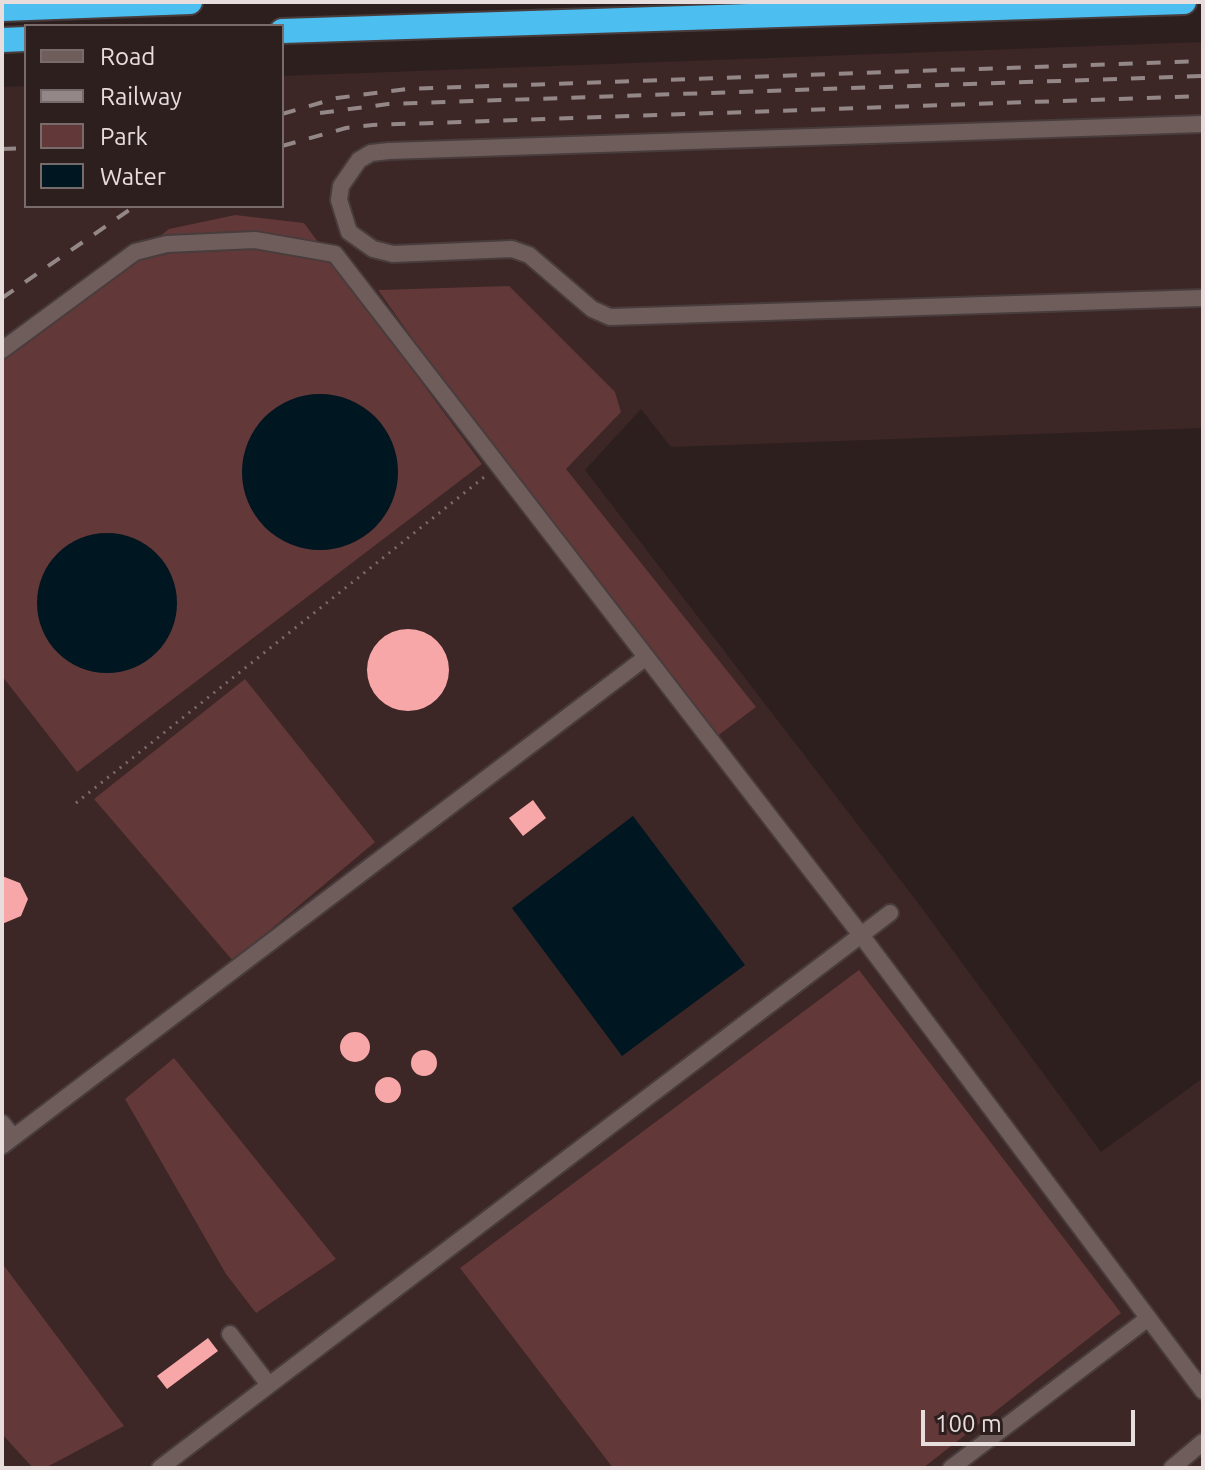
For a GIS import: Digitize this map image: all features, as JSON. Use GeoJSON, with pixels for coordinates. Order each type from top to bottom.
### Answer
{"type":"FeatureCollection","features":[{"type":"Feature","properties":{"kind":"highway"},"geometry":{"type":"LineString","coordinates":[[2,9],[190,2]]}},
{"type":"Feature","properties":{"kind":"highway"},"geometry":{"type":"LineString","coordinates":[[284,31],[1184,2]]}},
{"type":"Feature","properties":{"kind":"highway"},"geometry":{"type":"LineString","coordinates":[[2,40],[24,39]]}},
{"type":"Feature","properties":{"kind":"lane"},"geometry":{"type":"LineString","coordinates":[[1203,124],[389,151],[371,153],[359,160],[341,186],[339,200],[349,232],[373,249],[393,254],[512,249],[529,255],[592,309],[610,317],[1203,298]]}},
{"type":"Feature","properties":{"kind":"lane"},"geometry":{"type":"LineString","coordinates":[[2,350],[121,258],[135,252],[167,244],[241,240],[285,243],[335,254],[861,935],[1203,1391]]}},
{"type":"Feature","properties":{"kind":"lane"},"geometry":{"type":"LineString","coordinates":[[2,1123],[7,1142],[645,658]]}},
{"type":"Feature","properties":{"kind":"lane"},"geometry":{"type":"LineString","coordinates":[[160,1468],[890,913]]}},
{"type":"Feature","properties":{"kind":"lane"},"geometry":{"type":"LineString","coordinates":[[951,1468],[1147,1319]]}},
{"type":"Feature","properties":{"kind":"lane"},"geometry":{"type":"LineString","coordinates":[[230,1334],[269,1385]]}},
{"type":"Feature","properties":{"kind":"lane"},"geometry":{"type":"LineString","coordinates":[[1172,1468],[1203,1442]]}},
{"type":"Feature","properties":{"kind":"path"},"geometry":{"type":"LineString","coordinates":[[76,803],[498,466]]}},
{"type":"Feature","properties":{"kind":"shaded area"},"geometry":{"type":"Polygon","coordinates":[[[1203,42],[1203,428],[671,447],[641,409],[585,470],[918,903],[1101,1152],[1203,1078],[1203,1468],[2,1468],[2,87],[24,86],[24,208],[284,208],[284,76],[1203,42]]]}},
{"type":"Feature","properties":{"kind":"green space"},"geometry":{"type":"Polygon","coordinates":[[[235,215],[304,223],[482,464],[77,772],[2,676],[2,360],[169,229],[235,215]]]}},
{"type":"Feature","properties":{"kind":"green space"},"geometry":{"type":"Polygon","coordinates":[[[509,286],[615,392],[621,412],[566,469],[756,707],[716,737],[469,418],[378,290],[509,286]]]}},
{"type":"Feature","properties":{"kind":"green space"},"geometry":{"type":"Polygon","coordinates":[[[245,679],[375,842],[233,961],[94,799],[245,679]]]}},
{"type":"Feature","properties":{"kind":"green space"},"geometry":{"type":"Polygon","coordinates":[[[859,970],[1121,1313],[923,1468],[613,1468],[460,1268],[859,970]]]}},
{"type":"Feature","properties":{"kind":"green space"},"geometry":{"type":"Polygon","coordinates":[[[174,1058],[336,1259],[256,1313],[226,1274],[125,1099],[174,1058]]]}},
{"type":"Feature","properties":{"kind":"green space"},"geometry":{"type":"Polygon","coordinates":[[[2,1263],[124,1426],[45,1468],[33,1468],[2,1434],[2,1263]]]}},
{"type":"Feature","properties":{"kind":"water"},"geometry":{"type":"Polygon","coordinates":[[[320,394],[350,400],[375,417],[392,442],[398,472],[392,502],[375,527],[350,544],[320,550],[290,544],[265,527],[248,502],[242,472],[248,442],[265,417],[290,400],[320,394]]]}},
{"type":"Feature","properties":{"kind":"water"},"geometry":{"type":"Polygon","coordinates":[[[107,533],[134,538],[156,554],[172,576],[177,603],[172,630],[156,652],[134,668],[107,673],[80,668],[58,652],[42,630],[37,603],[42,576],[58,554],[80,538],[107,533]]]}},
{"type":"Feature","properties":{"kind":"water"},"geometry":{"type":"Polygon","coordinates":[[[633,816],[745,965],[622,1056],[512,908],[633,816]]]}},
{"type":"Feature","properties":{"kind":"building"},"geometry":{"type":"Polygon","coordinates":[[[400,629],[416,629],[431,636],[442,647],[449,670],[446,686],[437,699],[416,711],[400,711],[385,704],[374,693],[367,678],[367,662],[374,647],[385,636],[400,629]]]}},
{"type":"Feature","properties":{"kind":"building"},"geometry":{"type":"Polygon","coordinates":[[[533,800],[546,818],[523,836],[509,818],[533,800]]]}},
{"type":"Feature","properties":{"kind":"building"},"geometry":{"type":"Polygon","coordinates":[[[2,876],[20,883],[28,899],[21,916],[2,924],[2,876]]]}},
{"type":"Feature","properties":{"kind":"building"},"geometry":{"type":"Polygon","coordinates":[[[355,1032],[366,1036],[370,1047],[366,1058],[355,1062],[344,1058],[340,1047],[344,1036],[355,1032]]]}},
{"type":"Feature","properties":{"kind":"building"},"geometry":{"type":"Polygon","coordinates":[[[424,1050],[433,1054],[437,1063],[433,1072],[424,1076],[415,1072],[411,1063],[415,1054],[424,1050]]]}},
{"type":"Feature","properties":{"kind":"building"},"geometry":{"type":"Polygon","coordinates":[[[388,1077],[397,1081],[401,1090],[397,1099],[388,1103],[379,1099],[375,1090],[379,1081],[388,1077]]]}},
{"type":"Feature","properties":{"kind":"building"},"geometry":{"type":"Polygon","coordinates":[[[208,1338],[218,1351],[167,1389],[157,1376],[208,1338]]]}},
{"type":"Feature","properties":{"kind":"railway"},"geometry":{"type":"LineString","coordinates":[[284,113],[337,98],[407,89],[1203,61]]}},
{"type":"Feature","properties":{"kind":"railway"},"geometry":{"type":"LineString","coordinates":[[320,113],[388,104],[1203,76]]}},
{"type":"Feature","properties":{"kind":"railway"},"geometry":{"type":"LineString","coordinates":[[284,145],[346,128],[373,125],[1203,96]]}},
{"type":"Feature","properties":{"kind":"railway"},"geometry":{"type":"LineString","coordinates":[[2,149],[24,148]]}},
{"type":"Feature","properties":{"kind":"railway"},"geometry":{"type":"LineString","coordinates":[[2,298],[132,208]]}}]}
